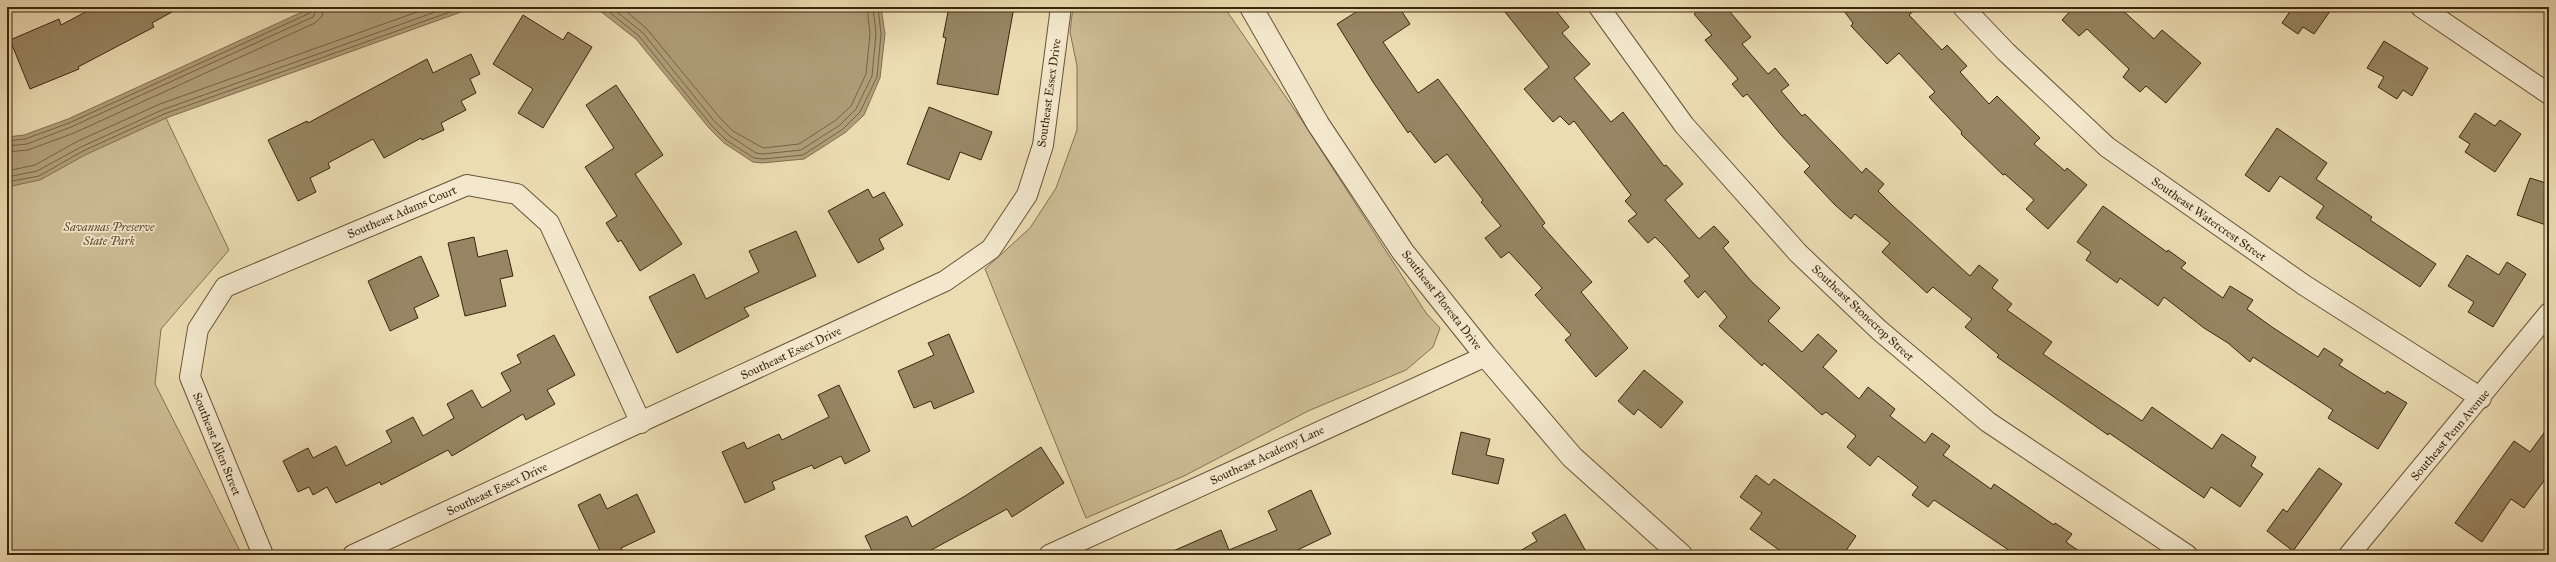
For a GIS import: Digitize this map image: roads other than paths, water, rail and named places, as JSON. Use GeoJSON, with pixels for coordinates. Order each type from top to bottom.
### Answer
{"type":"FeatureCollection","features":[{"type":"Feature","properties":{"kind":"street","name":"Southeast Essex Drive"},"geometry":{"type":"LineString","coordinates":[[353,555],[945,281],[991,249],[1027,195],[1043,145],[1061,7]]}},
{"type":"Feature","properties":{"kind":"street","name":"Southeast Floresta Drive"},"geometry":{"type":"LineString","coordinates":[[1251,7],[1318,124],[1403,252],[1486,356],[1572,457],[1681,555]]}},
{"type":"Feature","properties":{"kind":"street","name":"Southeast Stonecrop Street"},"geometry":{"type":"LineString","coordinates":[[1599,7],[1684,125],[1798,253],[1879,330],[1988,422],[2187,555]]}},
{"type":"Feature","properties":{"kind":"street","name":"Southeast Watercrest Street"},"geometry":{"type":"LineString","coordinates":[[1964,7],[2006,52],[2107,147],[2304,285],[2481,398]]}},
{"type":"Feature","properties":{"kind":"street"},"geometry":{"type":"LineString","coordinates":[[2420,7],[2549,94]]}},
{"type":"Feature","properties":{"kind":"street","name":"Southeast Adams Court"},"geometry":{"type":"LineString","coordinates":[[198,329],[225,287],[467,185],[517,194],[549,223],[641,423]]}},
{"type":"Feature","properties":{"kind":"street","name":"Southeast Penn Avenue"},"geometry":{"type":"LineString","coordinates":[[2349,555],[2481,398],[2549,313]]}},
{"type":"Feature","properties":{"kind":"street","name":"Southeast Allen Street"},"geometry":{"type":"LineString","coordinates":[[198,329],[190,377],[263,555]]}},
{"type":"Feature","properties":{"kind":"street","name":"Southeast Academy Lane"},"geometry":{"type":"LineString","coordinates":[[1049,555],[1486,356]]}},
{"type":"Feature","properties":{"kind":"water"},"geometry":{"type":"Polygon","coordinates":[[[313,7],[475,7],[166,118],[85,155],[40,180],[7,187],[7,137],[24,135],[68,119],[313,7]]]}},
{"type":"Feature","properties":{"kind":"water"},"geometry":{"type":"Polygon","coordinates":[[[595,7],[881,7],[885,34],[880,78],[864,115],[846,132],[804,159],[762,163],[753,162],[724,143],[709,128],[636,39],[595,7]]]}},
{"type":"Feature","properties":{"kind":"park label","name":"Savannas Preserve State Park"},"geometry":{"type":"Point","coordinates":[109,234]}}]}
